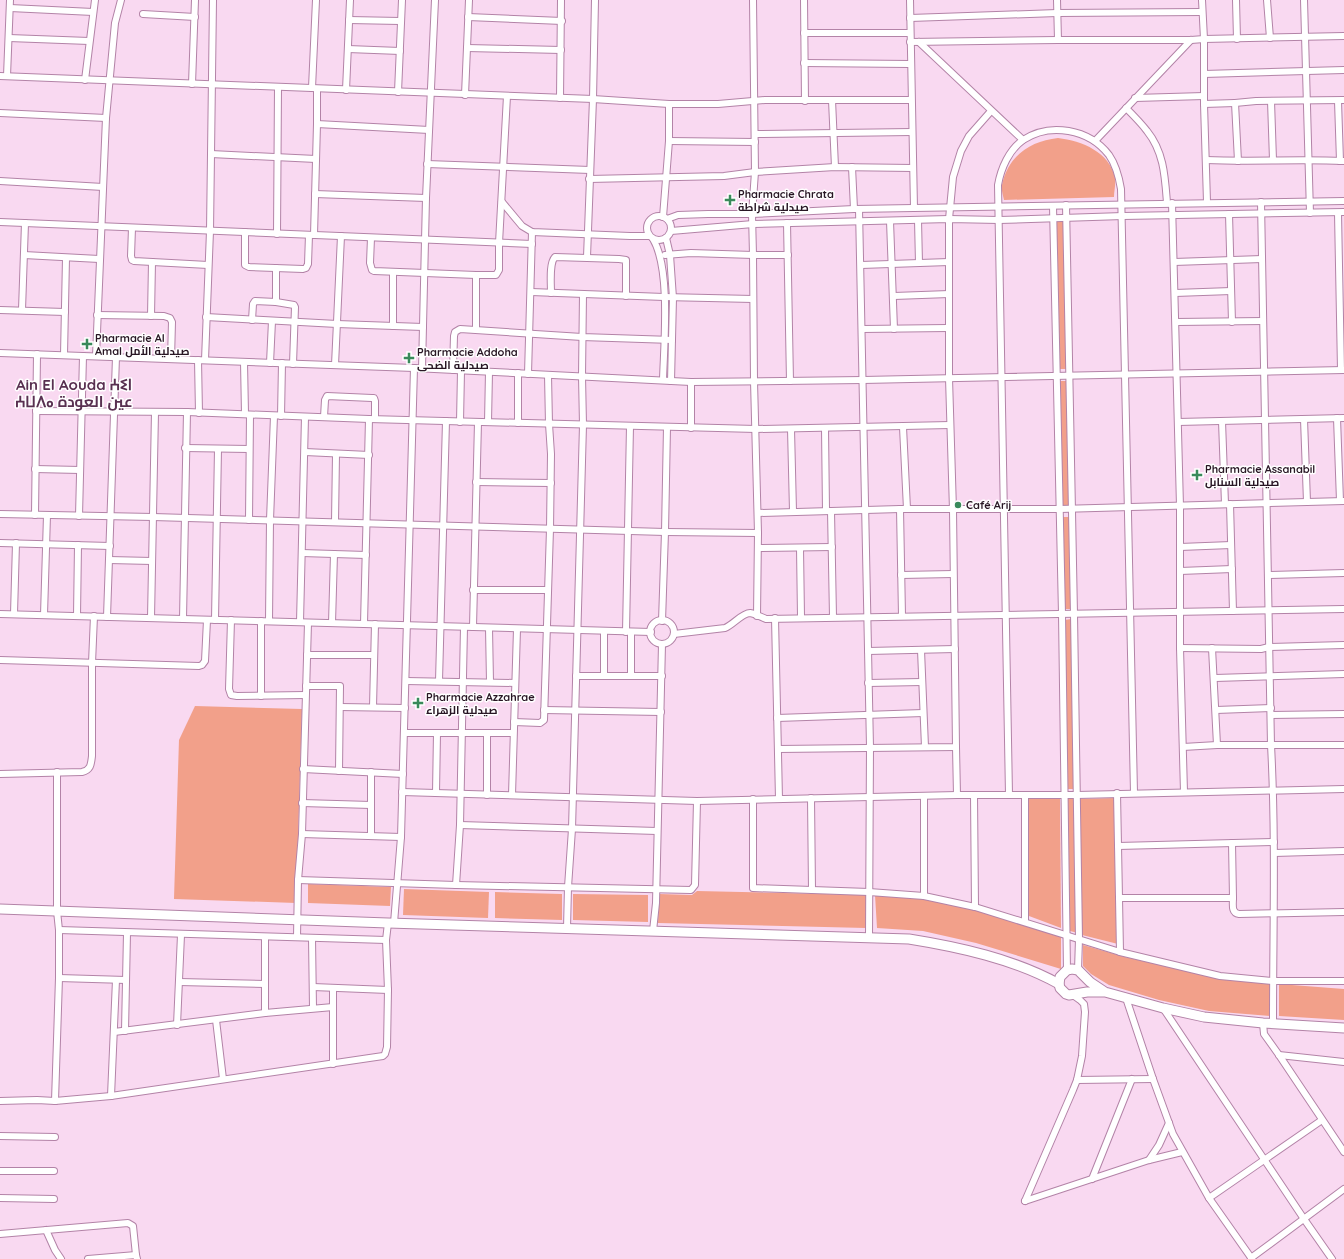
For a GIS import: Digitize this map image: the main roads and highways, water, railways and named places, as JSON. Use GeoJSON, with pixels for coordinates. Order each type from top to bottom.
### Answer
{"type":"FeatureCollection","features":[{"type":"Feature","properties":{"kind":"main road"},"geometry":{"type":"LineString","coordinates":[[0,909],[909,939],[954,947],[988,956],[1038,973],[1059,984]]}},
{"type":"Feature","properties":{"kind":"main road"},"geometry":{"type":"LineString","coordinates":[[1038,973],[1064,972],[1072,969],[1081,973],[1090,982],[1105,992],[1163,1008],[1204,1017],[1344,1028]]}},
{"type":"Feature","properties":{"kind":"main road"},"geometry":{"type":"LineString","coordinates":[[1064,972],[1060,977],[1059,984],[1060,988],[1066,994],[1105,992]]}},
{"type":"Feature","properties":{"kind":"main road"},"geometry":{"type":"LineString","coordinates":[[1077,994],[1086,983],[1081,973]]}},
{"type":"Feature","properties":{"kind":"place","name":"Pharmacie Chrata صيدلية شراطة"},"geometry":{"type":"Point","coordinates":[730,200]}},
{"type":"Feature","properties":{"kind":"place","name":"Pharmacie Al Amal صيدلية الأمل"},"geometry":{"type":"Point","coordinates":[87,344]}},
{"type":"Feature","properties":{"kind":"place","name":"Pharmacie Addoha صيدلية الضحى"},"geometry":{"type":"Point","coordinates":[409,358]}},
{"type":"Feature","properties":{"kind":"place","name":"Pharmacie Assanabil صيدلية السنابل"},"geometry":{"type":"Point","coordinates":[1197,475]}},
{"type":"Feature","properties":{"kind":"place","name":"Café Arij"},"geometry":{"type":"Point","coordinates":[958,505]}},
{"type":"Feature","properties":{"kind":"place","name":"Pharmacie Azzahrae صيدلية الزهراء"},"geometry":{"type":"Point","coordinates":[418,703]}},
{"type":"Feature","properties":{"kind":"district","name":"Ain El Aouda ⵄⵉⵏ ⵄⵡⴷⴰ عين العودة"},"geometry":{"type":"Point","coordinates":[74,394]}}]}
